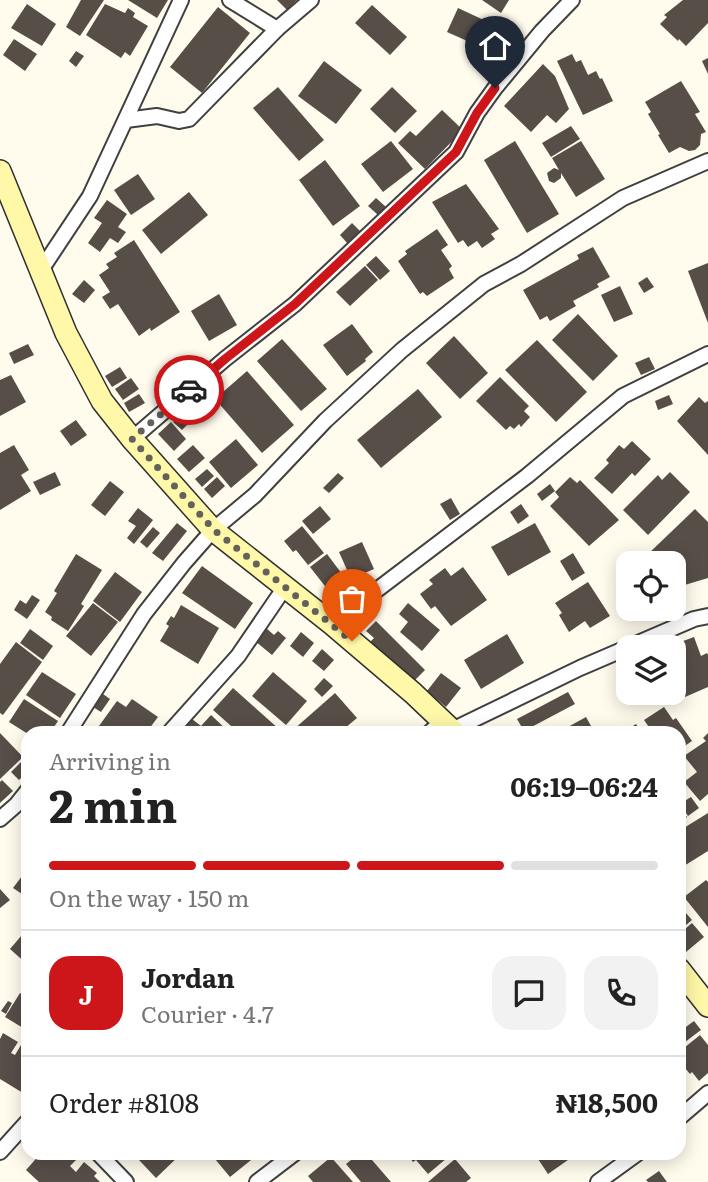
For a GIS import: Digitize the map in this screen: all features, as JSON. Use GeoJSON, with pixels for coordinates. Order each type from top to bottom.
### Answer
{"type":"FeatureCollection","features":[{"type":"Feature","properties":{"kind":"street"},"geometry":{"type":"LineString","coordinates":[[41,270],[90,196],[181,0]]}},
{"type":"Feature","properties":{"kind":"street"},"geometry":{"type":"LineString","coordinates":[[230,0],[277,29]]}},
{"type":"Feature","properties":{"kind":"street"},"geometry":{"type":"LineString","coordinates":[[126,120],[157,116],[179,121],[189,119],[277,29],[312,0]]}},
{"type":"Feature","properties":{"kind":"street"},"geometry":{"type":"LineString","coordinates":[[132,439],[225,359],[295,304],[456,152],[477,113],[495,88],[542,31],[572,0]]}},
{"type":"Feature","properties":{"kind":"street"},"geometry":{"type":"LineString","coordinates":[[72,726],[144,614],[214,530],[256,495],[325,421],[402,350],[484,285],[623,198],[708,161]]}},
{"type":"Feature","properties":{"kind":"street"},"geometry":{"type":"LineString","coordinates":[[0,171],[66,333],[102,401],[132,439],[214,530],[332,624],[442,726]]}},
{"type":"Feature","properties":{"kind":"street"},"geometry":{"type":"LineString","coordinates":[[332,624],[527,476],[623,396],[708,354]]}},
{"type":"Feature","properties":{"kind":"street"},"geometry":{"type":"LineString","coordinates":[[175,726],[238,656],[285,587]]}},
{"type":"Feature","properties":{"kind":"street"},"geometry":{"type":"LineString","coordinates":[[452,726],[694,619],[708,616]]}},
{"type":"Feature","properties":{"kind":"street"},"geometry":{"type":"LineString","coordinates":[[0,819],[21,799]]}},
{"type":"Feature","properties":{"kind":"street"},"geometry":{"type":"LineString","coordinates":[[686,979],[708,1006]]}},
{"type":"Feature","properties":{"kind":"street"},"geometry":{"type":"LineString","coordinates":[[686,1112],[708,1093]]}},
{"type":"Feature","properties":{"kind":"street"},"geometry":{"type":"LineString","coordinates":[[0,1152],[21,1129]]}},
{"type":"Feature","properties":{"kind":"street"},"geometry":{"type":"LineString","coordinates":[[105,1160],[125,1182]]}},
{"type":"Feature","properties":{"kind":"street"},"geometry":{"type":"LineString","coordinates":[[257,1182],[286,1160]]}},
{"type":"Feature","properties":{"kind":"street"},"geometry":{"type":"LineString","coordinates":[[598,1182],[628,1160]]}},
{"type":"Feature","properties":{"kind":"building"},"geometry":{"type":"Polygon","coordinates":[[[81,0],[104,0],[80,36],[66,27],[81,0]]]}},
{"type":"Feature","properties":{"kind":"building"},"geometry":{"type":"Polygon","coordinates":[[[128,0],[168,0],[157,18],[128,0]]]}},
{"type":"Feature","properties":{"kind":"building"},"geometry":{"type":"Polygon","coordinates":[[[277,0],[297,0],[287,10],[277,0]]]}},
{"type":"Feature","properties":{"kind":"building"},"geometry":{"type":"Polygon","coordinates":[[[482,0],[509,0],[501,13],[482,0]]]}},
{"type":"Feature","properties":{"kind":"building"},"geometry":{"type":"Polygon","coordinates":[[[683,0],[708,0],[708,23],[686,46],[660,24],[667,17],[664,15],[683,0]]]}},
{"type":"Feature","properties":{"kind":"building"},"geometry":{"type":"Polygon","coordinates":[[[27,4],[56,24],[42,46],[11,28],[27,4]]]}},
{"type":"Feature","properties":{"kind":"building"},"geometry":{"type":"Polygon","coordinates":[[[105,4],[125,13],[128,8],[135,13],[133,17],[148,26],[130,56],[125,52],[121,58],[86,35],[105,4]]]}},
{"type":"Feature","properties":{"kind":"building"},"geometry":{"type":"Polygon","coordinates":[[[372,5],[407,37],[390,55],[355,23],[372,5]]]}},
{"type":"Feature","properties":{"kind":"building"},"geometry":{"type":"Polygon","coordinates":[[[218,7],[250,33],[202,93],[170,67],[218,7]]]}},
{"type":"Feature","properties":{"kind":"building"},"geometry":{"type":"Polygon","coordinates":[[[458,8],[488,22],[485,28],[491,31],[483,48],[447,32],[458,8]]]}},
{"type":"Feature","properties":{"kind":"building"},"geometry":{"type":"Polygon","coordinates":[[[14,39],[37,54],[25,71],[3,55],[14,39]]]}},
{"type":"Feature","properties":{"kind":"building"},"geometry":{"type":"Polygon","coordinates":[[[76,51],[84,56],[76,67],[69,61],[76,51]]]}},
{"type":"Feature","properties":{"kind":"building"},"geometry":{"type":"Polygon","coordinates":[[[572,54],[576,62],[581,60],[588,75],[596,71],[613,101],[583,115],[557,61],[572,54]]]}},
{"type":"Feature","properties":{"kind":"building"},"geometry":{"type":"Polygon","coordinates":[[[708,58],[708,74],[702,61],[708,58]]]}},
{"type":"Feature","properties":{"kind":"building"},"geometry":{"type":"Polygon","coordinates":[[[324,61],[362,90],[336,124],[298,96],[324,61]]]}},
{"type":"Feature","properties":{"kind":"building"},"geometry":{"type":"Polygon","coordinates":[[[543,64],[555,76],[569,109],[556,123],[547,115],[531,132],[504,106],[543,64]]]}},
{"type":"Feature","properties":{"kind":"building"},"geometry":{"type":"Polygon","coordinates":[[[681,81],[700,112],[695,114],[706,132],[701,134],[700,145],[695,150],[689,151],[680,147],[669,153],[648,114],[651,112],[645,102],[681,81]]]}},
{"type":"Feature","properties":{"kind":"building"},"geometry":{"type":"Polygon","coordinates":[[[278,87],[324,140],[299,161],[253,108],[278,87]]]}},
{"type":"Feature","properties":{"kind":"building"},"geometry":{"type":"Polygon","coordinates":[[[392,87],[417,111],[395,133],[370,109],[392,87]]]}},
{"type":"Feature","properties":{"kind":"building"},"geometry":{"type":"Polygon","coordinates":[[[442,110],[463,130],[425,169],[398,143],[410,131],[416,136],[442,110]]]}},
{"type":"Feature","properties":{"kind":"building"},"geometry":{"type":"Polygon","coordinates":[[[571,126],[580,139],[551,157],[542,143],[571,126]]]}},
{"type":"Feature","properties":{"kind":"building"},"geometry":{"type":"Polygon","coordinates":[[[391,141],[413,169],[383,192],[361,164],[391,141]]]}},
{"type":"Feature","properties":{"kind":"building"},"geometry":{"type":"Polygon","coordinates":[[[515,141],[559,214],[527,233],[484,160],[515,141]]]}},
{"type":"Feature","properties":{"kind":"building"},"geometry":{"type":"Polygon","coordinates":[[[581,141],[605,179],[576,197],[561,173],[561,178],[554,183],[549,181],[547,173],[554,168],[559,170],[552,158],[581,141]]]}},
{"type":"Feature","properties":{"kind":"building"},"geometry":{"type":"Polygon","coordinates":[[[325,160],[360,206],[333,226],[299,180],[325,160]]]}},
{"type":"Feature","properties":{"kind":"building"},"geometry":{"type":"Polygon","coordinates":[[[138,174],[155,199],[131,215],[114,190],[138,174]]]}},
{"type":"Feature","properties":{"kind":"building"},"geometry":{"type":"Polygon","coordinates":[[[466,184],[499,229],[491,234],[495,239],[482,248],[477,241],[468,247],[463,240],[458,243],[432,202],[466,184]]]}},
{"type":"Feature","properties":{"kind":"building"},"geometry":{"type":"Polygon","coordinates":[[[189,192],[208,215],[161,254],[142,230],[189,192]]]}},
{"type":"Feature","properties":{"kind":"building"},"geometry":{"type":"Polygon","coordinates":[[[376,198],[386,207],[378,215],[368,206],[376,198]]]}},
{"type":"Feature","properties":{"kind":"building"},"geometry":{"type":"Polygon","coordinates":[[[107,200],[127,214],[118,227],[126,232],[118,243],[110,238],[100,252],[88,243],[102,223],[94,218],[107,200]]]}},
{"type":"Feature","properties":{"kind":"building"},"geometry":{"type":"Polygon","coordinates":[[[352,223],[361,232],[348,244],[340,235],[352,223]]]}},
{"type":"Feature","properties":{"kind":"building"},"geometry":{"type":"Polygon","coordinates":[[[437,229],[448,245],[441,250],[452,266],[449,269],[454,278],[427,296],[423,292],[420,294],[398,261],[407,254],[405,251],[437,229]]]}},
{"type":"Feature","properties":{"kind":"building"},"geometry":{"type":"Polygon","coordinates":[[[134,240],[180,312],[139,336],[118,304],[110,309],[102,297],[110,292],[99,275],[109,268],[106,264],[117,257],[114,253],[134,240]]]}},
{"type":"Feature","properties":{"kind":"building"},"geometry":{"type":"Polygon","coordinates":[[[593,247],[610,277],[597,284],[599,287],[573,301],[576,306],[550,321],[547,316],[540,320],[523,290],[579,259],[577,255],[593,247]]]}},
{"type":"Feature","properties":{"kind":"building"},"geometry":{"type":"Polygon","coordinates":[[[376,256],[390,271],[380,280],[366,265],[376,256]]]}},
{"type":"Feature","properties":{"kind":"building"},"geometry":{"type":"Polygon","coordinates":[[[708,263],[708,323],[688,271],[708,263]]]}},
{"type":"Feature","properties":{"kind":"building"},"geometry":{"type":"Polygon","coordinates":[[[365,266],[378,280],[350,306],[336,292],[365,266]]]}},
{"type":"Feature","properties":{"kind":"building"},"geometry":{"type":"Polygon","coordinates":[[[647,277],[654,287],[644,293],[638,283],[647,277]]]}},
{"type":"Feature","properties":{"kind":"building"},"geometry":{"type":"Polygon","coordinates":[[[84,280],[95,290],[84,303],[72,294],[84,280]]]}},
{"type":"Feature","properties":{"kind":"building"},"geometry":{"type":"Polygon","coordinates":[[[620,286],[633,314],[614,322],[601,295],[620,286]]]}},
{"type":"Feature","properties":{"kind":"building"},"geometry":{"type":"Polygon","coordinates":[[[219,294],[237,325],[209,341],[191,311],[219,294]]]}},
{"type":"Feature","properties":{"kind":"building"},"geometry":{"type":"Polygon","coordinates":[[[578,314],[618,356],[593,381],[552,340],[578,314]]]}},
{"type":"Feature","properties":{"kind":"building"},"geometry":{"type":"Polygon","coordinates":[[[352,324],[373,352],[347,376],[323,345],[352,324]]]}},
{"type":"Feature","properties":{"kind":"building"},"geometry":{"type":"Polygon","coordinates":[[[454,336],[488,373],[460,399],[426,363],[454,336]]]}},
{"type":"Feature","properties":{"kind":"building"},"geometry":{"type":"Polygon","coordinates":[[[282,339],[327,389],[301,411],[257,361],[282,339]]]}},
{"type":"Feature","properties":{"kind":"building"},"geometry":{"type":"Polygon","coordinates":[[[537,340],[587,392],[556,422],[505,370],[537,340]]]}},
{"type":"Feature","properties":{"kind":"building"},"geometry":{"type":"Polygon","coordinates":[[[28,344],[34,355],[14,364],[9,353],[28,344]]]}},
{"type":"Feature","properties":{"kind":"building"},"geometry":{"type":"Polygon","coordinates":[[[649,357],[655,369],[641,375],[635,363],[649,357]]]}},
{"type":"Feature","properties":{"kind":"building"},"geometry":{"type":"Polygon","coordinates":[[[120,367],[127,378],[112,387],[105,376],[120,367]]]}},
{"type":"Feature","properties":{"kind":"building"},"geometry":{"type":"Polygon","coordinates":[[[247,371],[294,425],[262,453],[215,399],[247,371]]]}},
{"type":"Feature","properties":{"kind":"building"},"geometry":{"type":"Polygon","coordinates":[[[11,375],[26,402],[0,416],[0,380],[11,375]]]}},
{"type":"Feature","properties":{"kind":"building"},"geometry":{"type":"Polygon","coordinates":[[[500,377],[529,406],[524,411],[530,417],[521,427],[519,424],[514,429],[510,426],[506,430],[476,401],[500,377]]]}},
{"type":"Feature","properties":{"kind":"building"},"geometry":{"type":"Polygon","coordinates":[[[131,378],[139,389],[123,400],[115,389],[131,378]]]}},
{"type":"Feature","properties":{"kind":"building"},"geometry":{"type":"Polygon","coordinates":[[[418,389],[442,417],[381,468],[357,440],[418,389]]]}},
{"type":"Feature","properties":{"kind":"building"},"geometry":{"type":"Polygon","coordinates":[[[139,394],[145,403],[129,412],[124,403],[139,394]]]}},
{"type":"Feature","properties":{"kind":"building"},"geometry":{"type":"Polygon","coordinates":[[[669,395],[673,404],[658,410],[655,401],[669,395]]]}},
{"type":"Feature","properties":{"kind":"building"},"geometry":{"type":"Polygon","coordinates":[[[699,397],[705,403],[708,401],[708,455],[677,421],[699,397]]]}},
{"type":"Feature","properties":{"kind":"building"},"geometry":{"type":"Polygon","coordinates":[[[185,408],[195,417],[182,430],[173,422],[185,408]]]}},
{"type":"Feature","properties":{"kind":"building"},"geometry":{"type":"Polygon","coordinates":[[[76,420],[87,435],[71,446],[60,431],[76,420]]]}},
{"type":"Feature","properties":{"kind":"building"},"geometry":{"type":"Polygon","coordinates":[[[171,422],[186,439],[174,451],[158,434],[171,422]]]}},
{"type":"Feature","properties":{"kind":"building"},"geometry":{"type":"Polygon","coordinates":[[[236,439],[258,465],[231,488],[209,462],[236,439]]]}},
{"type":"Feature","properties":{"kind":"building"},"geometry":{"type":"Polygon","coordinates":[[[632,441],[651,459],[635,476],[632,473],[612,494],[594,478],[609,463],[606,460],[619,445],[624,449],[632,441]]]}},
{"type":"Feature","properties":{"kind":"building"},"geometry":{"type":"Polygon","coordinates":[[[14,445],[29,470],[21,475],[31,491],[0,510],[0,453],[14,445]]]}},
{"type":"Feature","properties":{"kind":"building"},"geometry":{"type":"Polygon","coordinates":[[[193,445],[205,458],[189,472],[177,459],[193,445]]]}},
{"type":"Feature","properties":{"kind":"building"},"geometry":{"type":"Polygon","coordinates":[[[207,469],[214,476],[202,487],[195,479],[207,469]]]}},
{"type":"Feature","properties":{"kind":"building"},"geometry":{"type":"Polygon","coordinates":[[[55,472],[61,485],[40,495],[33,482],[55,472]]]}},
{"type":"Feature","properties":{"kind":"building"},"geometry":{"type":"Polygon","coordinates":[[[670,472],[690,492],[648,535],[623,510],[658,475],[662,480],[670,472]]]}},
{"type":"Feature","properties":{"kind":"building"},"geometry":{"type":"Polygon","coordinates":[[[338,473],[344,478],[329,493],[323,488],[338,473]]]}},
{"type":"Feature","properties":{"kind":"building"},"geometry":{"type":"Polygon","coordinates":[[[217,477],[225,486],[212,498],[204,489],[217,477]]]}},
{"type":"Feature","properties":{"kind":"building"},"geometry":{"type":"Polygon","coordinates":[[[570,477],[577,483],[580,480],[619,520],[589,546],[550,506],[559,497],[555,492],[570,477]]]}},
{"type":"Feature","properties":{"kind":"building"},"geometry":{"type":"Polygon","coordinates":[[[110,481],[124,492],[105,516],[91,505],[110,481]]]}},
{"type":"Feature","properties":{"kind":"building"},"geometry":{"type":"Polygon","coordinates":[[[550,484],[555,491],[542,501],[537,494],[550,484]]]}},
{"type":"Feature","properties":{"kind":"building"},"geometry":{"type":"Polygon","coordinates":[[[451,498],[460,514],[450,520],[440,504],[451,498]]]}},
{"type":"Feature","properties":{"kind":"building"},"geometry":{"type":"Polygon","coordinates":[[[521,504],[529,516],[518,524],[510,512],[521,504]]]}},
{"type":"Feature","properties":{"kind":"building"},"geometry":{"type":"Polygon","coordinates":[[[320,506],[331,519],[313,534],[302,521],[320,506]]]}},
{"type":"Feature","properties":{"kind":"building"},"geometry":{"type":"Polygon","coordinates":[[[138,508],[153,520],[134,544],[127,538],[136,526],[128,521],[138,508]]]}},
{"type":"Feature","properties":{"kind":"building"},"geometry":{"type":"Polygon","coordinates":[[[695,509],[708,522],[708,578],[686,585],[686,551],[651,551],[695,509]]]}},
{"type":"Feature","properties":{"kind":"building"},"geometry":{"type":"Polygon","coordinates":[[[177,523],[187,531],[163,561],[152,553],[177,523]]]}},
{"type":"Feature","properties":{"kind":"building"},"geometry":{"type":"Polygon","coordinates":[[[535,523],[551,552],[508,576],[491,547],[535,523]]]}},
{"type":"Feature","properties":{"kind":"building"},"geometry":{"type":"Polygon","coordinates":[[[302,526],[324,553],[308,565],[296,550],[293,552],[284,541],[302,526]]]}},
{"type":"Feature","properties":{"kind":"building"},"geometry":{"type":"Polygon","coordinates":[[[153,527],[160,533],[147,548],[140,542],[153,527]]]}},
{"type":"Feature","properties":{"kind":"building"},"geometry":{"type":"Polygon","coordinates":[[[362,542],[374,569],[351,579],[339,552],[362,542]]]}},
{"type":"Feature","properties":{"kind":"building"},"geometry":{"type":"Polygon","coordinates":[[[573,553],[585,573],[572,581],[560,561],[573,553]]]}},
{"type":"Feature","properties":{"kind":"building"},"geometry":{"type":"Polygon","coordinates":[[[76,554],[102,570],[68,631],[51,620],[52,617],[45,612],[76,554]]]}},
{"type":"Feature","properties":{"kind":"building"},"geometry":{"type":"Polygon","coordinates":[[[327,554],[345,578],[328,590],[310,567],[327,554]]]}},
{"type":"Feature","properties":{"kind":"building"},"geometry":{"type":"Polygon","coordinates":[[[202,566],[253,603],[235,629],[182,593],[202,566]]]}},
{"type":"Feature","properties":{"kind":"building"},"geometry":{"type":"Polygon","coordinates":[[[463,567],[487,600],[451,626],[435,606],[431,609],[420,594],[433,584],[429,580],[445,568],[451,576],[463,567]]]}},
{"type":"Feature","properties":{"kind":"building"},"geometry":{"type":"Polygon","coordinates":[[[115,572],[142,592],[120,622],[93,601],[115,572]]]}},
{"type":"Feature","properties":{"kind":"building"},"geometry":{"type":"Polygon","coordinates":[[[343,581],[355,594],[344,604],[332,591],[343,581]]]}},
{"type":"Feature","properties":{"kind":"building"},"geometry":{"type":"Polygon","coordinates":[[[588,582],[610,616],[590,628],[585,621],[569,632],[555,603],[588,582]]]}},
{"type":"Feature","properties":{"kind":"building"},"geometry":{"type":"Polygon","coordinates":[[[32,595],[40,600],[27,619],[14,610],[20,600],[26,604],[32,595]]]}},
{"type":"Feature","properties":{"kind":"building"},"geometry":{"type":"Polygon","coordinates":[[[93,603],[118,622],[91,656],[66,636],[93,603]]]}},
{"type":"Feature","properties":{"kind":"building"},"geometry":{"type":"Polygon","coordinates":[[[408,603],[440,630],[422,651],[400,632],[408,622],[399,614],[408,603]]]}},
{"type":"Feature","properties":{"kind":"building"},"geometry":{"type":"Polygon","coordinates":[[[181,605],[219,628],[198,664],[160,641],[169,626],[166,624],[171,616],[174,618],[181,605]]]}},
{"type":"Feature","properties":{"kind":"building"},"geometry":{"type":"Polygon","coordinates":[[[376,621],[425,670],[412,683],[370,642],[374,638],[366,631],[376,621]]]}},
{"type":"Feature","properties":{"kind":"building"},"geometry":{"type":"Polygon","coordinates":[[[266,628],[274,635],[278,631],[286,638],[272,655],[255,641],[266,628]]]}},
{"type":"Feature","properties":{"kind":"building"},"geometry":{"type":"Polygon","coordinates":[[[30,629],[53,646],[43,660],[20,643],[30,629]]]}},
{"type":"Feature","properties":{"kind":"building"},"geometry":{"type":"Polygon","coordinates":[[[301,632],[314,643],[303,657],[290,646],[301,632]]]}},
{"type":"Feature","properties":{"kind":"building"},"geometry":{"type":"Polygon","coordinates":[[[507,634],[524,663],[481,689],[464,660],[507,634]]]}},
{"type":"Feature","properties":{"kind":"building"},"geometry":{"type":"Polygon","coordinates":[[[694,637],[701,656],[707,653],[708,655],[708,687],[686,697],[686,640],[694,637]]]}},
{"type":"Feature","properties":{"kind":"building"},"geometry":{"type":"Polygon","coordinates":[[[16,642],[42,662],[3,715],[0,713],[0,664],[16,642]]]}},
{"type":"Feature","properties":{"kind":"building"},"geometry":{"type":"Polygon","coordinates":[[[322,649],[334,660],[324,671],[312,661],[322,649]]]}},
{"type":"Feature","properties":{"kind":"building"},"geometry":{"type":"Polygon","coordinates":[[[42,672],[76,694],[60,718],[26,695],[42,672]]]}},
{"type":"Feature","properties":{"kind":"building"},"geometry":{"type":"Polygon","coordinates":[[[273,672],[307,701],[286,725],[252,696],[273,672]]]}},
{"type":"Feature","properties":{"kind":"building"},"geometry":{"type":"Polygon","coordinates":[[[441,673],[461,688],[446,707],[427,691],[441,673]]]}},
{"type":"Feature","properties":{"kind":"building"},"geometry":{"type":"Polygon","coordinates":[[[324,678],[333,686],[322,697],[314,689],[324,678]]]}},
{"type":"Feature","properties":{"kind":"building"},"geometry":{"type":"Polygon","coordinates":[[[233,688],[276,726],[231,726],[213,710],[233,688]]]}},
{"type":"Feature","properties":{"kind":"building"},"geometry":{"type":"Polygon","coordinates":[[[568,692],[575,704],[533,726],[521,726],[517,719],[568,692]]]}},
{"type":"Feature","properties":{"kind":"building"},"geometry":{"type":"Polygon","coordinates":[[[335,693],[357,718],[347,726],[298,726],[335,693]]]}},
{"type":"Feature","properties":{"kind":"building"},"geometry":{"type":"Polygon","coordinates":[[[103,694],[110,699],[101,712],[93,707],[103,694]]]}},
{"type":"Feature","properties":{"kind":"building"},"geometry":{"type":"Polygon","coordinates":[[[24,699],[58,721],[55,726],[21,726],[21,730],[9,722],[24,699]]]}},
{"type":"Feature","properties":{"kind":"building"},"geometry":{"type":"Polygon","coordinates":[[[132,699],[158,717],[151,726],[99,726],[117,701],[126,707],[132,699]]]}},
{"type":"Feature","properties":{"kind":"building"},"geometry":{"type":"Polygon","coordinates":[[[664,707],[673,720],[676,718],[682,726],[648,726],[644,720],[664,707]]]}},
{"type":"Feature","properties":{"kind":"building"},"geometry":{"type":"Polygon","coordinates":[[[211,715],[223,726],[201,726],[211,715]]]}},
{"type":"Feature","properties":{"kind":"building"},"geometry":{"type":"Polygon","coordinates":[[[586,717],[591,726],[570,726],[586,717]]]}},
{"type":"Feature","properties":{"kind":"building"},"geometry":{"type":"Polygon","coordinates":[[[192,719],[201,726],[186,726],[192,719]]]}},
{"type":"Feature","properties":{"kind":"building"},"geometry":{"type":"Polygon","coordinates":[[[686,732],[692,741],[686,745],[686,732]]]}},
{"type":"Feature","properties":{"kind":"building"},"geometry":{"type":"Polygon","coordinates":[[[0,733],[21,755],[21,759],[0,779],[0,733]]]}},
{"type":"Feature","properties":{"kind":"building"},"geometry":{"type":"Polygon","coordinates":[[[708,733],[708,794],[700,801],[686,784],[686,780],[697,772],[686,755],[706,741],[703,738],[708,733]]]}},
{"type":"Feature","properties":{"kind":"building"},"geometry":{"type":"Polygon","coordinates":[[[21,762],[19,780],[11,772],[21,762]]]}},
{"type":"Feature","properties":{"kind":"building"},"geometry":{"type":"Polygon","coordinates":[[[2,780],[13,791],[0,803],[0,782],[2,780]]]}},
{"type":"Feature","properties":{"kind":"building"},"geometry":{"type":"Polygon","coordinates":[[[691,797],[699,808],[688,816],[686,813],[686,800],[691,797]]]}},
{"type":"Feature","properties":{"kind":"building"},"geometry":{"type":"Polygon","coordinates":[[[708,813],[708,851],[686,865],[686,827],[708,813]]]}},
{"type":"Feature","properties":{"kind":"building"},"geometry":{"type":"Polygon","coordinates":[[[21,877],[21,893],[13,888],[21,877]]]}},
{"type":"Feature","properties":{"kind":"building"},"geometry":{"type":"Polygon","coordinates":[[[706,880],[708,882],[708,927],[686,900],[686,895],[706,880]]]}},
{"type":"Feature","properties":{"kind":"building"},"geometry":{"type":"Polygon","coordinates":[[[0,889],[10,900],[0,908],[0,889]]]}},
{"type":"Feature","properties":{"kind":"building"},"geometry":{"type":"Polygon","coordinates":[[[686,913],[692,920],[686,925],[686,913]]]}},
{"type":"Feature","properties":{"kind":"building"},"geometry":{"type":"Polygon","coordinates":[[[692,923],[704,937],[686,952],[686,928],[692,923]]]}},
{"type":"Feature","properties":{"kind":"building"},"geometry":{"type":"Polygon","coordinates":[[[21,936],[21,959],[10,949],[21,936]]]}},
{"type":"Feature","properties":{"kind":"building"},"geometry":{"type":"Polygon","coordinates":[[[20,993],[21,994],[21,1027],[5,1017],[20,993]]]}},
{"type":"Feature","properties":{"kind":"building"},"geometry":{"type":"Polygon","coordinates":[[[8,1001],[12,1003],[6,1014],[1,1011],[8,1001]]]}},
{"type":"Feature","properties":{"kind":"building"},"geometry":{"type":"Polygon","coordinates":[[[694,1021],[701,1030],[686,1041],[686,1027],[694,1021]]]}},
{"type":"Feature","properties":{"kind":"building"},"geometry":{"type":"Polygon","coordinates":[[[3,1033],[18,1042],[11,1053],[15,1055],[21,1045],[21,1092],[0,1079],[0,1039],[3,1033]]]}},
{"type":"Feature","properties":{"kind":"building"},"geometry":{"type":"Polygon","coordinates":[[[700,1035],[708,1045],[708,1073],[699,1081],[686,1069],[686,1046],[700,1035]]]}},
{"type":"Feature","properties":{"kind":"building"},"geometry":{"type":"Polygon","coordinates":[[[35,1160],[76,1160],[70,1166],[76,1172],[84,1162],[97,1173],[94,1176],[100,1182],[39,1182],[26,1170],[35,1160]]]}},
{"type":"Feature","properties":{"kind":"building"},"geometry":{"type":"Polygon","coordinates":[[[139,1160],[175,1160],[156,1178],[139,1160]]]}},
{"type":"Feature","properties":{"kind":"building"},"geometry":{"type":"Polygon","coordinates":[[[216,1160],[251,1160],[230,1177],[216,1160]]]}},
{"type":"Feature","properties":{"kind":"building"},"geometry":{"type":"Polygon","coordinates":[[[327,1160],[334,1160],[353,1182],[313,1182],[308,1176],[327,1160]]]}},
{"type":"Feature","properties":{"kind":"building"},"geometry":{"type":"Polygon","coordinates":[[[351,1160],[372,1160],[391,1182],[361,1182],[346,1164],[351,1160]]]}},
{"type":"Feature","properties":{"kind":"building"},"geometry":{"type":"Polygon","coordinates":[[[416,1160],[445,1160],[428,1174],[416,1160]]]}},
{"type":"Feature","properties":{"kind":"building"},"geometry":{"type":"Polygon","coordinates":[[[454,1160],[471,1178],[466,1182],[428,1182],[454,1160]]]}},
{"type":"Feature","properties":{"kind":"building"},"geometry":{"type":"Polygon","coordinates":[[[539,1160],[568,1160],[548,1174],[539,1160]]]}},
{"type":"Feature","properties":{"kind":"building"},"geometry":{"type":"Polygon","coordinates":[[[659,1171],[667,1182],[646,1180],[659,1171]]]}},
{"type":"Feature","properties":{"kind":"way so far"},"geometry":{"type":"LineString","coordinates":[[189,390],[132,439],[214,530],[352,641]]}},
{"type":"Feature","properties":{"kind":"route"},"geometry":{"type":"LineString","coordinates":[[189,390],[295,304],[456,152],[477,113],[495,88]]}}]}
